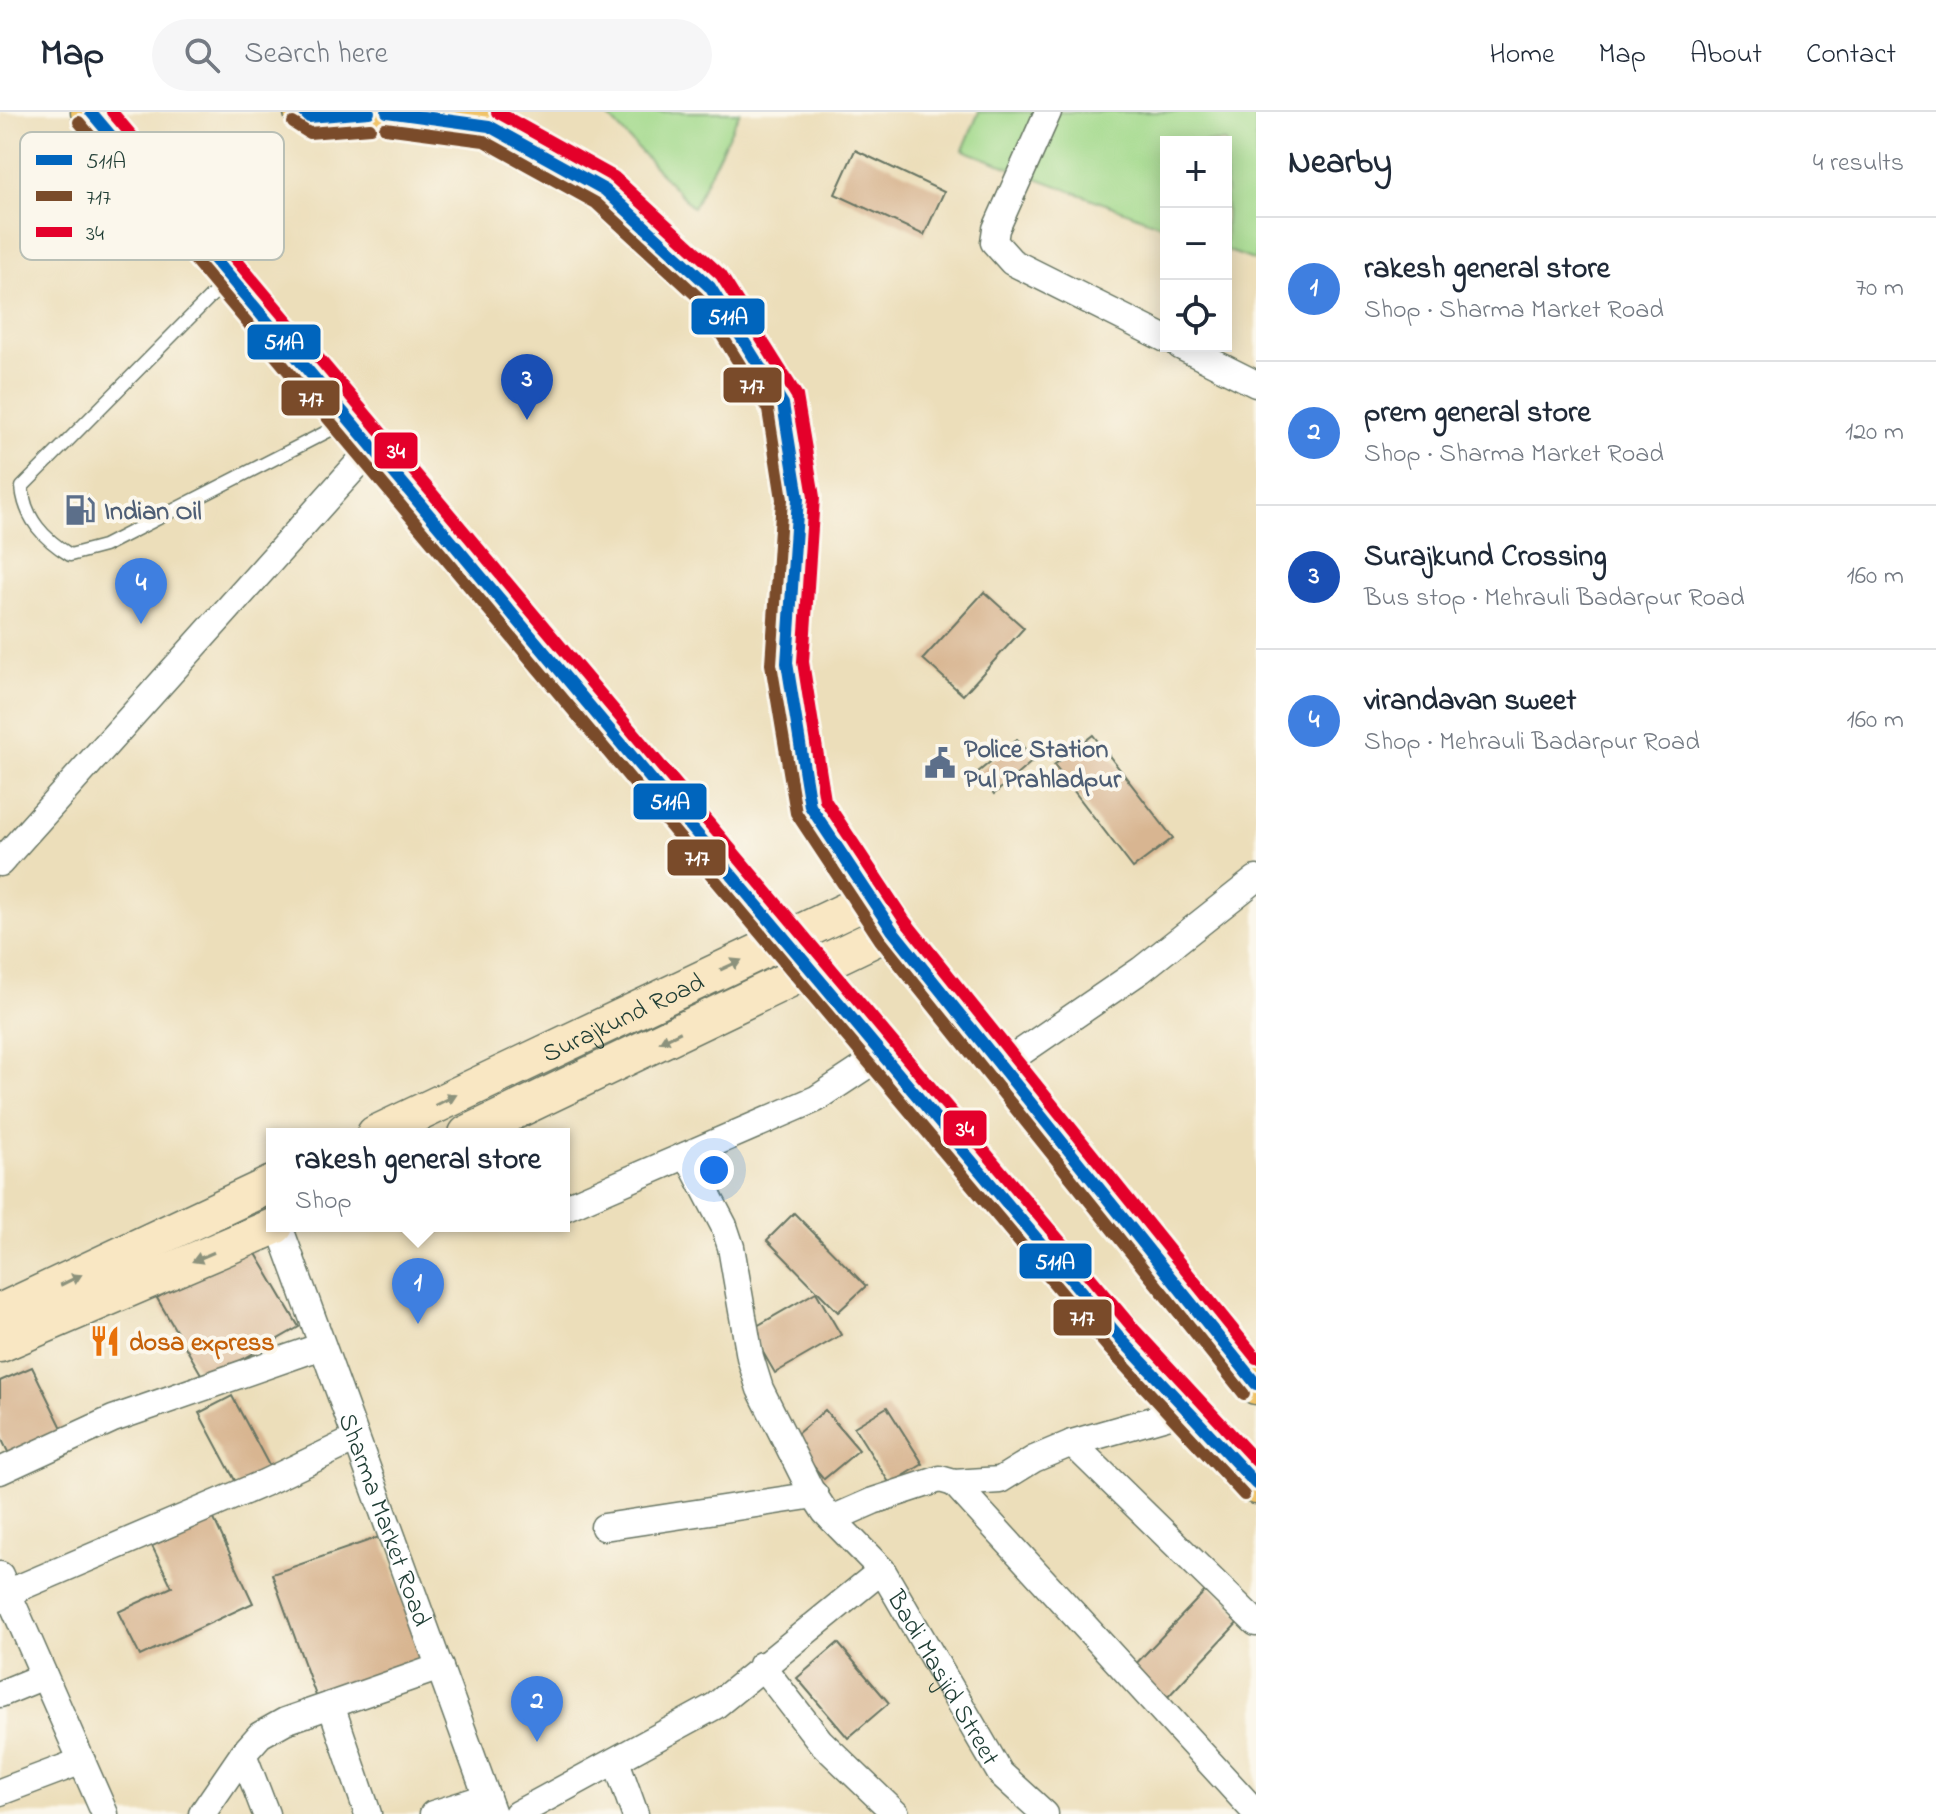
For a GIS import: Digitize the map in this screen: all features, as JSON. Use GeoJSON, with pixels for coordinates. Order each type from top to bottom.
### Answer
{"type":"FeatureCollection","features":[{"type":"Feature","properties":{"kind":"main road"},"geometry":{"type":"LineString","coordinates":[[91,112],[108,132]]}},
{"type":"Feature","properties":{"kind":"main road"},"geometry":{"type":"LineString","coordinates":[[304,112],[309,117],[369,112]]}},
{"type":"Feature","properties":{"kind":"main road"},"geometry":{"type":"LineString","coordinates":[[387,112],[489,126],[605,190],[710,287],[783,404],[798,498],[787,663],[810,806],[881,914],[1256,1384]]}},
{"type":"Feature","properties":{"kind":"main road"},"geometry":{"type":"LineString","coordinates":[[216,260],[1121,1339],[1256,1484]]}},
{"type":"Feature","properties":{"kind":"main road","name":"Surajkund Road"},"geometry":{"type":"LineString","coordinates":[[389,1128],[800,953],[881,914]]}},
{"type":"Feature","properties":{"kind":"main road","name":"Surajkund Road"},"geometry":{"type":"LineString","coordinates":[[478,1128],[800,953]]}},
{"type":"Feature","properties":{"kind":"main road"},"geometry":{"type":"LineString","coordinates":[[0,1312],[266,1187]]}},
{"type":"Feature","properties":{"kind":"main road"},"geometry":{"type":"LineString","coordinates":[[0,1344],[266,1231]]}},
{"type":"Feature","properties":{"kind":"street"},"geometry":{"type":"LineString","coordinates":[[1048,112],[996,229],[994,242],[1012,262],[1160,336]]}},
{"type":"Feature","properties":{"kind":"street"},"geometry":{"type":"LineString","coordinates":[[1192,352],[1256,384]]}},
{"type":"Feature","properties":{"kind":"street"},"geometry":{"type":"LineString","coordinates":[[0,863],[362,433]]}},
{"type":"Feature","properties":{"kind":"street"},"geometry":{"type":"LineString","coordinates":[[1001,1066],[1141,970],[1256,879]]}},
{"type":"Feature","properties":{"kind":"street"},"geometry":{"type":"LineString","coordinates":[[570,1205],[816,1099],[884,1054]]}},
{"type":"Feature","properties":{"kind":"street","name":"Badi Masjid Street"},"geometry":{"type":"LineString","coordinates":[[687,1155],[728,1237],[750,1357],[760,1389],[815,1495],[832,1519],[882,1570],[1000,1773],[1045,1814]]}},
{"type":"Feature","properties":{"kind":"street","name":"Sharma Market Road"},"geometry":{"type":"LineString","coordinates":[[279,1232],[490,1806]]}},
{"type":"Feature","properties":{"kind":"street"},"geometry":{"type":"LineString","coordinates":[[0,1471],[113,1419],[322,1346]]}},
{"type":"Feature","properties":{"kind":"street"},"geometry":{"type":"LineString","coordinates":[[832,1519],[873,1501],[940,1479],[954,1483],[1000,1480],[1034,1459],[1072,1443],[1187,1410]]}},
{"type":"Feature","properties":{"kind":"street"},"geometry":{"type":"LineString","coordinates":[[105,1814],[3,1588],[264,1483],[356,1439]]}},
{"type":"Feature","properties":{"kind":"street"},"geometry":{"type":"LineString","coordinates":[[1072,1443],[1256,1623]]}},
{"type":"Feature","properties":{"kind":"street"},"geometry":{"type":"LineString","coordinates":[[954,1483],[1256,1813]]}},
{"type":"Feature","properties":{"kind":"street"},"geometry":{"type":"LineString","coordinates":[[604,1527],[815,1495]]}},
{"type":"Feature","properties":{"kind":"street"},"geometry":{"type":"LineString","coordinates":[[517,1814],[715,1706],[761,1665],[882,1570]]}},
{"type":"Feature","properties":{"kind":"street"},"geometry":{"type":"LineString","coordinates":[[761,1665],[820,1741],[896,1814]]}},
{"type":"Feature","properties":{"kind":"street"},"geometry":{"type":"LineString","coordinates":[[202,1814],[243,1754],[260,1735],[285,1721],[440,1667]]}},
{"type":"Feature","properties":{"kind":"street"},"geometry":{"type":"LineString","coordinates":[[0,1694],[44,1676]]}},
{"type":"Feature","properties":{"kind":"street"},"geometry":{"type":"LineString","coordinates":[[331,1705],[368,1814]]}},
{"type":"Feature","properties":{"kind":"street"},"geometry":{"type":"LineString","coordinates":[[243,1754],[266,1814]]}},
{"type":"Feature","properties":{"kind":"street"},"geometry":{"type":"LineString","coordinates":[[0,1792],[82,1761]]}},
{"type":"Feature","properties":{"kind":"street"},"geometry":{"type":"LineString","coordinates":[[616,1761],[635,1814]]}},
{"type":"Feature","properties":{"kind":"street"},"geometry":{"type":"LineString","coordinates":[[433,1814],[490,1806]]}},
{"type":"Feature","properties":{"kind":"lane"},"geometry":{"type":"LineString","coordinates":[[230,277],[22,487],[24,505],[45,539],[70,555],[104,546],[362,433]]}},
{"type":"Feature","properties":{"kind":"green space"},"geometry":{"type":"Polygon","coordinates":[[[604,112],[740,112],[693,208],[604,112]]]}},
{"type":"Feature","properties":{"kind":"green space"},"geometry":{"type":"Polygon","coordinates":[[[979,112],[1256,112],[1256,261],[1232,252],[1232,136],[1160,136],[1160,225],[963,150],[979,112]]]}},
{"type":"Feature","properties":{"kind":"building"},"geometry":{"type":"Polygon","coordinates":[[[855,150],[944,192],[924,235],[835,194],[855,150]]]}},
{"type":"Feature","properties":{"kind":"building"},"geometry":{"type":"Polygon","coordinates":[[[984,592],[1024,628],[963,695],[923,659],[984,592]]]}},
{"type":"Feature","properties":{"kind":"building"},"geometry":{"type":"Polygon","coordinates":[[[1093,735],[1173,838],[1133,868],[1054,765],[1093,735]]]}},
{"type":"Feature","properties":{"kind":"building"},"geometry":{"type":"Polygon","coordinates":[[[1017,740],[1034,760],[994,794],[977,773],[1017,740]]]}},
{"type":"Feature","properties":{"kind":"building"},"geometry":{"type":"Polygon","coordinates":[[[794,1213],[866,1286],[838,1312],[767,1240],[794,1213]]]}},
{"type":"Feature","properties":{"kind":"building"},"geometry":{"type":"Polygon","coordinates":[[[251,1245],[299,1327],[205,1381],[157,1298],[251,1245]]]}},
{"type":"Feature","properties":{"kind":"building"},"geometry":{"type":"Polygon","coordinates":[[[816,1292],[841,1335],[775,1373],[750,1330],[816,1292]]]}},
{"type":"Feature","properties":{"kind":"building"},"geometry":{"type":"Polygon","coordinates":[[[32,1367],[63,1430],[11,1458],[0,1436],[0,1381],[32,1367]]]}},
{"type":"Feature","properties":{"kind":"building"},"geometry":{"type":"Polygon","coordinates":[[[232,1396],[272,1471],[239,1488],[199,1413],[232,1396]]]}},
{"type":"Feature","properties":{"kind":"building"},"geometry":{"type":"Polygon","coordinates":[[[887,1407],[923,1464],[890,1484],[854,1427],[887,1407]]]}},
{"type":"Feature","properties":{"kind":"building"},"geometry":{"type":"Polygon","coordinates":[[[825,1410],[859,1450],[824,1479],[791,1439],[825,1410]]]}},
{"type":"Feature","properties":{"kind":"building"},"geometry":{"type":"Polygon","coordinates":[[[213,1517],[253,1603],[140,1656],[118,1612],[172,1587],[152,1546],[213,1517]]]}},
{"type":"Feature","properties":{"kind":"building"},"geometry":{"type":"Polygon","coordinates":[[[382,1536],[426,1667],[319,1704],[272,1574],[382,1536]]]}},
{"type":"Feature","properties":{"kind":"building"},"geometry":{"type":"Polygon","coordinates":[[[1209,1587],[1242,1618],[1164,1701],[1130,1670],[1209,1587]]]}},
{"type":"Feature","properties":{"kind":"building"},"geometry":{"type":"Polygon","coordinates":[[[838,1643],[889,1703],[848,1738],[797,1678],[838,1643]]]}},
{"type":"Feature","properties":{"kind":"transit line","name":"511A"},"geometry":{"type":"LineString","coordinates":[[91,112],[108,132]]}},
{"type":"Feature","properties":{"kind":"transit line","name":"34"},"geometry":{"type":"LineString","coordinates":[[112,112],[129,132]]}},
{"type":"Feature","properties":{"kind":"transit line","name":"511A"},"geometry":{"type":"LineString","coordinates":[[304,112],[309,117],[369,112]]}},
{"type":"Feature","properties":{"kind":"transit line","name":"511A"},"geometry":{"type":"LineString","coordinates":[[387,112],[489,126],[605,190],[710,287],[783,404],[798,498],[787,663],[810,806],[892,930],[1256,1384]]}},
{"type":"Feature","properties":{"kind":"transit line","name":"34"},"geometry":{"type":"LineString","coordinates":[[497,112],[614,177],[721,275],[797,396],[814,497],[803,662],[825,800],[905,921],[1256,1358]]}},
{"type":"Feature","properties":{"kind":"transit line","name":"717"},"geometry":{"type":"LineString","coordinates":[[79,122],[87,132]]}},
{"type":"Feature","properties":{"kind":"transit line","name":"717"},"geometry":{"type":"LineString","coordinates":[[293,123],[309,133],[370,128]]}},
{"type":"Feature","properties":{"kind":"transit line","name":"717"},"geometry":{"type":"LineString","coordinates":[[385,128],[484,141],[596,203],[698,297],[768,410],[782,499],[771,664],[796,813],[880,940],[1244,1394]]}},
{"type":"Feature","properties":{"kind":"transit line","name":"717"},"geometry":{"type":"LineString","coordinates":[[195,260],[1109,1349],[1244,1495]]}},
{"type":"Feature","properties":{"kind":"transit line","name":"511A"},"geometry":{"type":"LineString","coordinates":[[215,260],[1121,1339],[1256,1484]]}},
{"type":"Feature","properties":{"kind":"transit line","name":"34"},"geometry":{"type":"LineString","coordinates":[[236,260],[1133,1328],[1256,1461]]}},
{"type":"Feature","properties":{"kind":"place","name":"Surajkund Crossing"},"geometry":{"type":"Point","coordinates":[527,420]}},
{"type":"Feature","properties":{"kind":"place","name":"Indian Oil"},"geometry":{"type":"Point","coordinates":[80,510]}},
{"type":"Feature","properties":{"kind":"place","name":"virandavan sweet"},"geometry":{"type":"Point","coordinates":[141,624]}},
{"type":"Feature","properties":{"kind":"place","name":"Police Station Pul Prahladpur"},"geometry":{"type":"Point","coordinates":[940,763]}},
{"type":"Feature","properties":{"kind":"place","name":"rakesh general store"},"geometry":{"type":"Point","coordinates":[418,1324]}},
{"type":"Feature","properties":{"kind":"place","name":"dosa express"},"geometry":{"type":"Point","coordinates":[105,1341]}},
{"type":"Feature","properties":{"kind":"place","name":"prem general store"},"geometry":{"type":"Point","coordinates":[537,1742]}}]}
